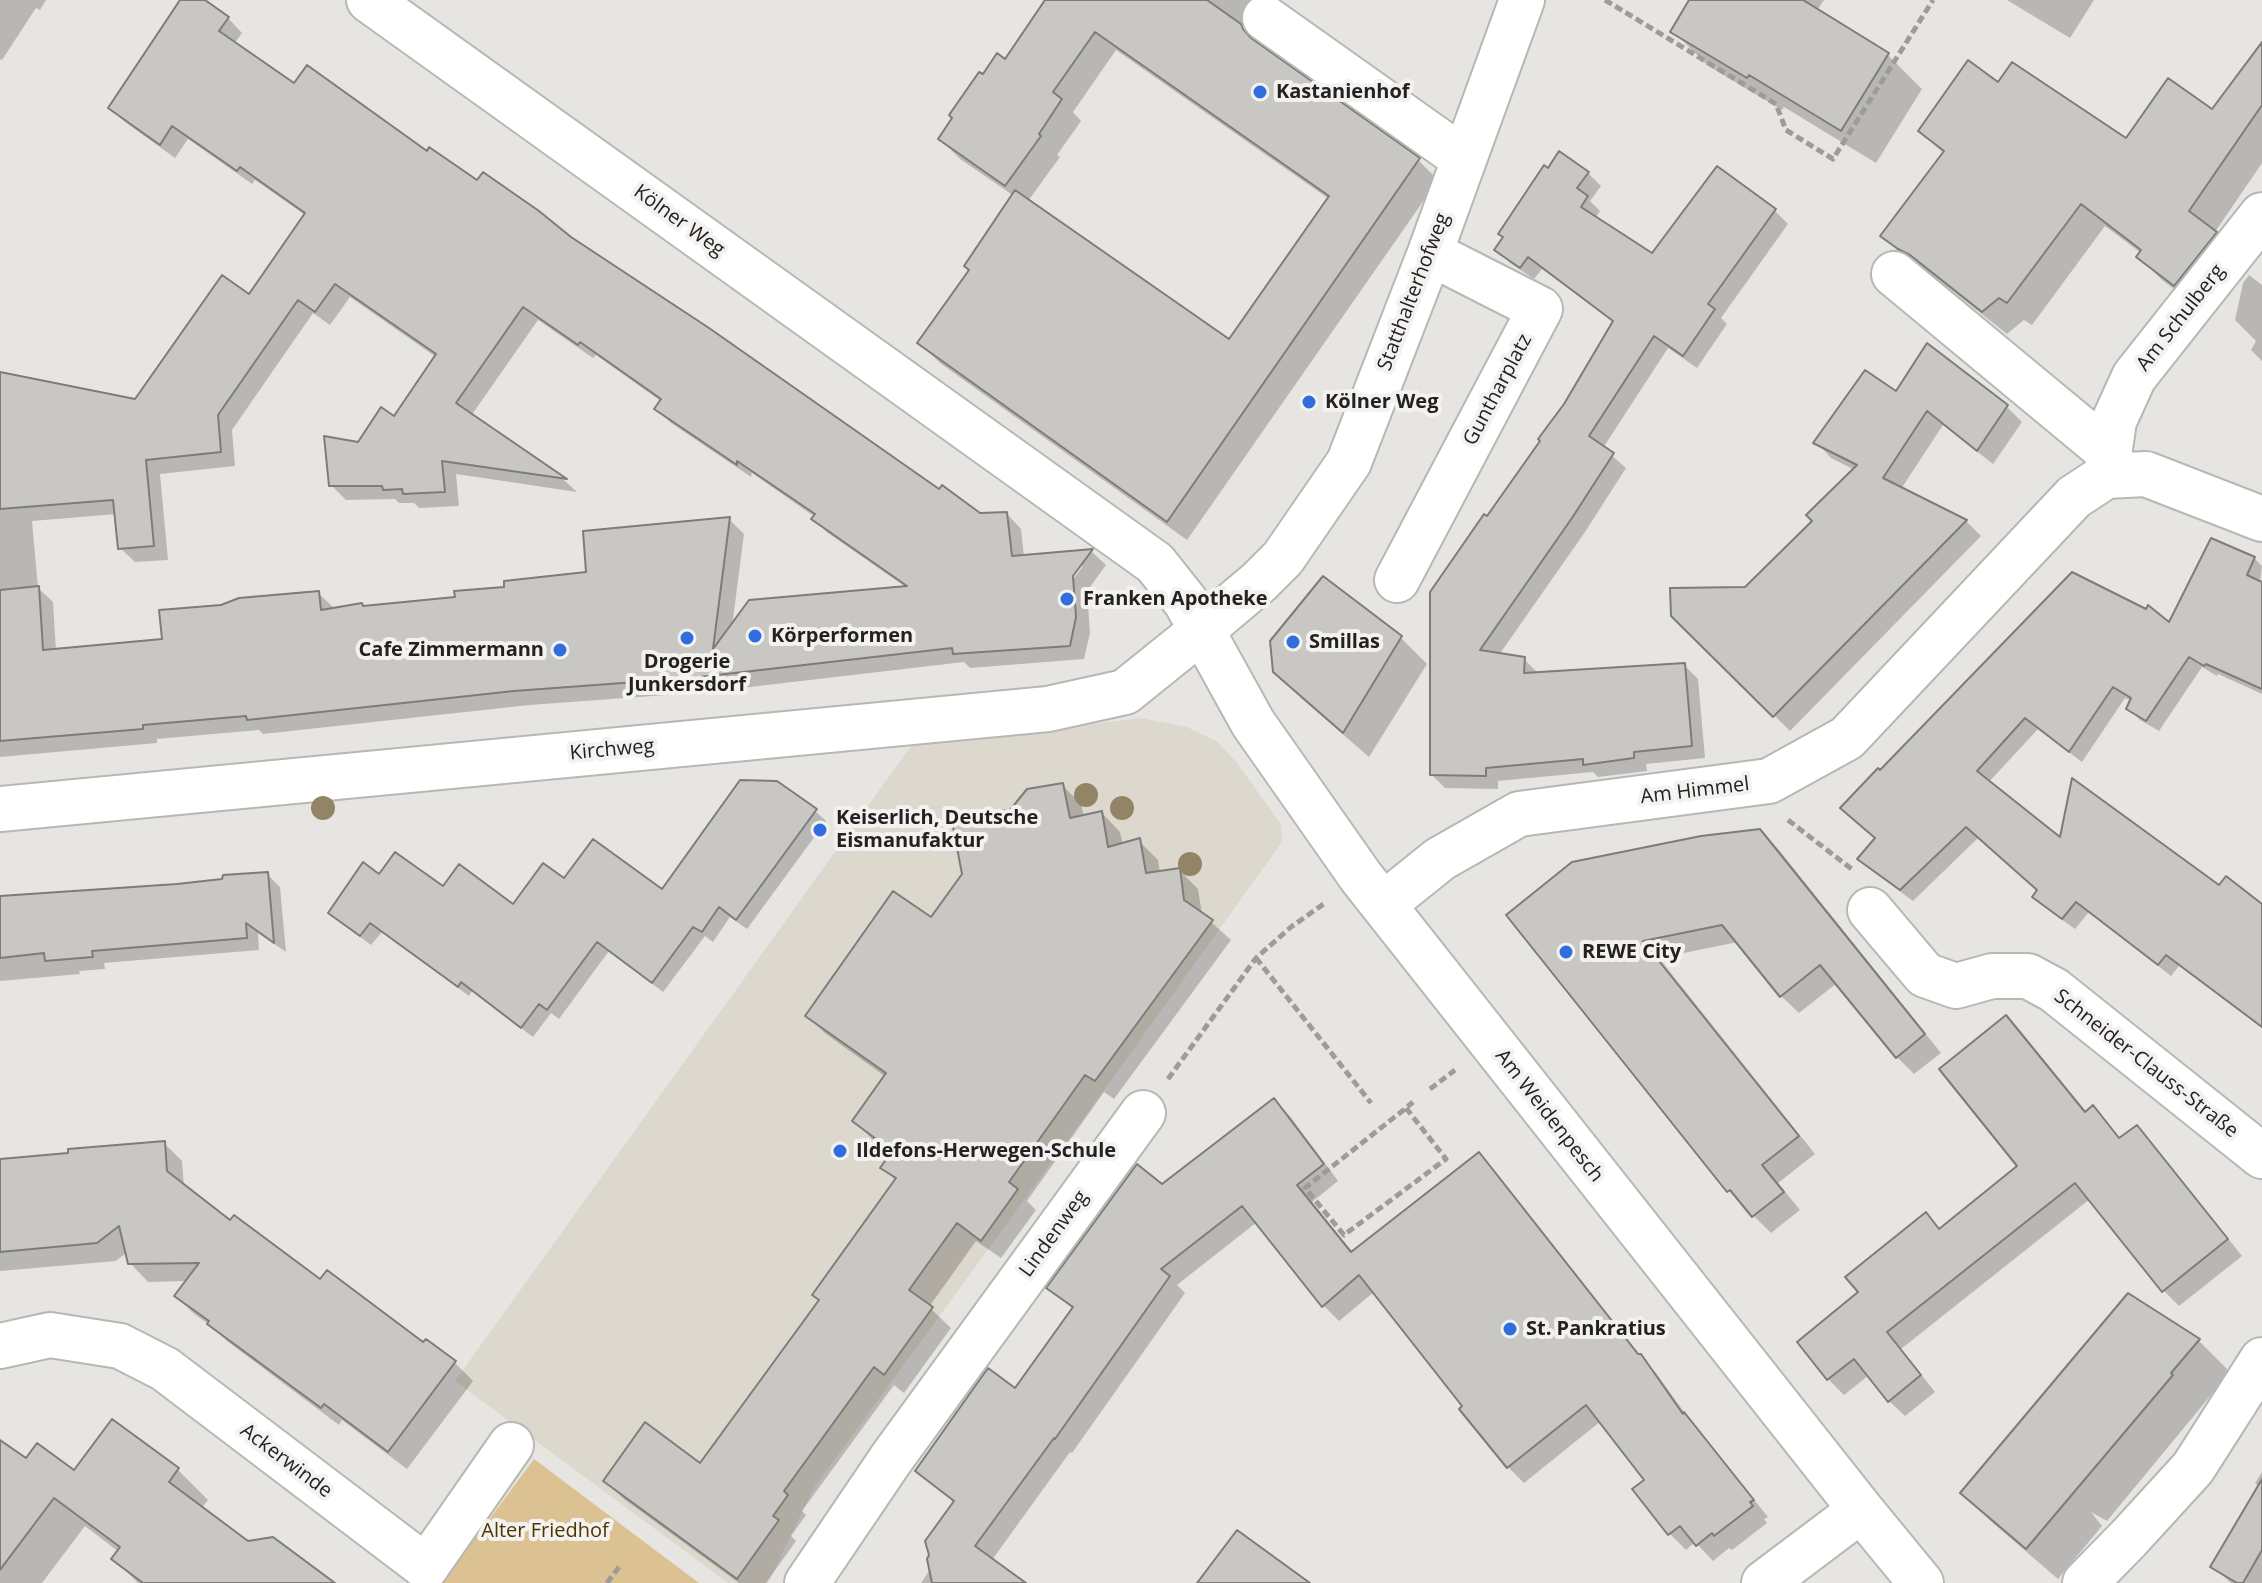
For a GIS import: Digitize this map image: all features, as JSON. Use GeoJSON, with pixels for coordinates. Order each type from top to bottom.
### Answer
{"type":"FeatureCollection","features":[{"type":"Feature","properties":{"kind":"street","name":"Kölner Weg"},"geometry":{"type":"LineString","coordinates":[[369,0],[1155,563],[1186,602],[1202,630]]}},
{"type":"Feature","properties":{"kind":"street","name":"Statthalterhofweg"},"geometry":{"type":"LineString","coordinates":[[1202,630],[1283,558],[1349,462],[1464,159],[1514,2]]}},
{"type":"Feature","properties":{"kind":"street"},"geometry":{"type":"LineString","coordinates":[[1265,18],[1464,159]]}},
{"type":"Feature","properties":{"kind":"street","name":"Am Schulberg"},"geometry":{"type":"LineString","coordinates":[[2108,465],[2114,421],[2134,377],[2262,215]]}},
{"type":"Feature","properties":{"kind":"street","name":"Guntharplatz"},"geometry":{"type":"LineString","coordinates":[[1397,580],[1540,309],[1430,253]]}},
{"type":"Feature","properties":{"kind":"street"},"geometry":{"type":"LineString","coordinates":[[1894,274],[2108,465],[2146,474],[2262,519]]}},
{"type":"Feature","properties":{"kind":"street","name":"Am Himmel"},"geometry":{"type":"LineString","coordinates":[[1372,890],[1440,859],[1519,814],[1769,781],[1847,738],[2074,497],[2108,465]]}},
{"type":"Feature","properties":{"kind":"street","name":"Kirchweg"},"geometry":{"type":"LineString","coordinates":[[0,809],[1048,709],[1125,692],[1202,630]]}},
{"type":"Feature","properties":{"kind":"street","name":"Am Weidenpesch"},"geometry":{"type":"LineString","coordinates":[[1202,630],[1253,723],[1372,890],[1921,1583]]}},
{"type":"Feature","properties":{"kind":"street","name":"Schneider-Clauss-Straße"},"geometry":{"type":"LineString","coordinates":[[1870,910],[1925,975],[1956,986],[1992,976],[2028,976],[2054,990],[2262,1156]]}},
{"type":"Feature","properties":{"kind":"street","name":"Lindenweg"},"geometry":{"type":"LineString","coordinates":[[807,1583],[891,1459],[1143,1113]]}},
{"type":"Feature","properties":{"kind":"street","name":"Ackerwinde"},"geometry":{"type":"LineString","coordinates":[[0,1346],[50,1335],[120,1346],[165,1369],[426,1567],[511,1445]]}},
{"type":"Feature","properties":{"kind":"street"},"geometry":{"type":"LineString","coordinates":[[2085,1583],[2193,1468],[2262,1360]]}},
{"type":"Feature","properties":{"kind":"street"},"geometry":{"type":"LineString","coordinates":[[1764,1583],[1861,1510]]}},
{"type":"Feature","properties":{"kind":"path"},"geometry":{"type":"LineString","coordinates":[[1605,0],[1776,104],[1786,130],[1833,159],[1933,0]]}},
{"type":"Feature","properties":{"kind":"path"},"geometry":{"type":"LineString","coordinates":[[1769,781],[1779,814],[1854,870],[1870,910]]}},
{"type":"Feature","properties":{"kind":"path"},"geometry":{"type":"LineString","coordinates":[[1143,1113],[1256,958],[1291,927],[1372,890]]}},
{"type":"Feature","properties":{"kind":"path"},"geometry":{"type":"LineString","coordinates":[[1256,958],[1371,1103]]}},
{"type":"Feature","properties":{"kind":"path"},"geometry":{"type":"LineString","coordinates":[[1406,1108],[1446,1159],[1344,1235],[1305,1188],[1385,1120],[1413,1102]]}},
{"type":"Feature","properties":{"kind":"path"},"geometry":{"type":"LineString","coordinates":[[607,1583],[619,1567]]}},
{"type":"Feature","properties":{"kind":"shaded area","name":"Ildefons-Herwegen-Schule"},"geometry":{"type":"Polygon","coordinates":[[[1141,718],[1187,727],[1218,742],[1281,824],[1282,842],[814,1488],[768,1583],[728,1583],[455,1381],[911,746],[1141,718]]]}},
{"type":"Feature","properties":{"kind":"green space","name":"Alter Friedhof"},"geometry":{"type":"Polygon","coordinates":[[[534,1459],[699,1583],[442,1583],[534,1459]]]}},
{"type":"Feature","properties":{"kind":"building"},"geometry":{"type":"Polygon","coordinates":[[[180,0],[205,0],[229,17],[219,31],[294,83],[307,65],[427,151],[429,147],[477,180],[483,172],[571,237],[709,328],[939,489],[942,485],[980,513],[1007,512],[1012,556],[1093,549],[1073,576],[1076,617],[1070,646],[953,654],[952,648],[691,678],[514,691],[247,720],[246,716],[143,725],[143,729],[0,741],[0,590],[39,586],[43,650],[162,639],[159,610],[221,605],[239,598],[319,591],[321,610],[362,603],[363,606],[455,597],[454,591],[504,587],[504,581],[586,572],[583,531],[730,517],[713,649],[749,600],[907,586],[811,519],[815,514],[654,409],[661,399],[580,342],[578,345],[523,307],[456,403],[567,479],[442,461],[445,492],[403,494],[402,489],[383,490],[382,486],[329,486],[324,436],[358,442],[381,407],[394,416],[436,354],[335,284],[315,312],[298,300],[218,415],[221,452],[146,460],[154,546],[118,549],[113,500],[0,509],[0,372],[135,399],[222,275],[249,294],[305,213],[240,167],[237,171],[172,126],[160,145],[108,108],[180,0]]]}},
{"type":"Feature","properties":{"kind":"building"},"geometry":{"type":"Polygon","coordinates":[[[1045,0],[1207,0],[1241,24],[1251,38],[1420,158],[1167,522],[917,343],[969,270],[964,266],[1015,190],[1229,339],[1329,196],[1095,32],[1053,92],[1062,99],[1039,134],[1041,136],[1005,186],[938,139],[952,118],[949,115],[979,72],[983,74],[997,53],[1005,59],[1045,0]]]}},
{"type":"Feature","properties":{"kind":"building"},"geometry":{"type":"Polygon","coordinates":[[[1689,0],[1803,0],[1889,53],[1841,131],[1670,32],[1689,0]]]}},
{"type":"Feature","properties":{"kind":"building"},"geometry":{"type":"Polygon","coordinates":[[[2262,42],[2262,105],[2189,211],[2217,232],[2174,286],[2136,257],[2141,250],[2081,204],[2007,303],[1999,298],[1982,312],[1910,255],[1880,236],[1944,151],[1918,131],[1968,60],[1998,82],[2012,62],[2126,138],[2168,78],[2212,109],[2262,42]]]}},
{"type":"Feature","properties":{"kind":"building"},"geometry":{"type":"Polygon","coordinates":[[[1559,151],[1589,172],[1577,188],[1588,196],[1581,207],[1652,253],[1717,166],[1776,209],[1708,304],[1715,309],[1683,356],[1654,336],[1589,436],[1614,453],[1480,650],[1525,657],[1524,673],[1685,663],[1692,746],[1634,752],[1634,758],[1583,765],[1583,759],[1486,768],[1486,776],[1430,775],[1430,592],[1540,441],[1538,439],[1564,404],[1613,321],[1528,257],[1520,268],[1494,250],[1503,237],[1498,234],[1544,165],[1548,168],[1559,151]]]}},
{"type":"Feature","properties":{"kind":"building"},"geometry":{"type":"Polygon","coordinates":[[[1927,343],[2008,405],[1977,451],[1927,411],[1883,478],[1967,520],[1773,717],[1671,616],[1670,588],[1745,587],[1812,521],[1806,515],[1857,465],[1813,443],[1865,370],[1896,391],[1927,343]]]}},
{"type":"Feature","properties":{"kind":"building"},"geometry":{"type":"Polygon","coordinates":[[[2211,538],[2255,557],[2247,575],[2262,582],[2262,689],[2189,657],[2146,721],[2126,709],[2131,698],[2113,687],[2069,752],[2025,718],[1977,771],[2060,837],[2072,778],[2219,885],[2226,876],[2262,904],[2262,1027],[2166,955],[2158,965],[2076,902],[2062,919],[2032,897],[2037,890],[1966,827],[1900,890],[1857,859],[1875,838],[1840,808],[2072,572],[2146,609],[2148,605],[2169,622],[2211,538]]]}},
{"type":"Feature","properties":{"kind":"building"},"geometry":{"type":"Polygon","coordinates":[[[1323,576],[1402,636],[1343,733],[1273,672],[1270,641],[1323,576]]]}},
{"type":"Feature","properties":{"kind":"building"},"geometry":{"type":"Polygon","coordinates":[[[740,780],[777,781],[817,809],[736,920],[719,907],[702,932],[693,927],[652,983],[597,942],[547,1010],[539,1004],[521,1028],[461,982],[458,987],[370,923],[360,936],[328,913],[363,862],[379,874],[395,852],[443,886],[459,864],[513,904],[543,863],[564,878],[593,839],[662,889],[740,780]]]}},
{"type":"Feature","properties":{"kind":"building"},"geometry":{"type":"Polygon","coordinates":[[[1063,783],[1070,818],[1102,811],[1108,847],[1140,838],[1146,873],[1180,868],[1184,900],[1213,920],[1095,1081],[1085,1075],[1009,1182],[1018,1189],[981,1241],[957,1223],[909,1290],[933,1307],[884,1375],[874,1367],[784,1491],[788,1495],[773,1516],[779,1520],[737,1579],[603,1481],[645,1422],[700,1463],[819,1300],[812,1295],[896,1178],[880,1168],[892,1151],[852,1121],[886,1073],[805,1016],[893,891],[931,917],[962,874],[951,816],[1010,810],[1027,789],[1063,783]]]}},
{"type":"Feature","properties":{"kind":"building"},"geometry":{"type":"Polygon","coordinates":[[[1760,829],[1925,1034],[1896,1058],[1820,965],[1780,997],[1722,925],[1643,941],[1799,1136],[1762,1165],[1784,1192],[1752,1217],[1730,1190],[1727,1192],[1506,915],[1572,862],[1701,836],[1760,829]]]}},
{"type":"Feature","properties":{"kind":"building"},"geometry":{"type":"Polygon","coordinates":[[[268,872],[274,943],[246,923],[247,938],[92,951],[93,957],[45,961],[44,953],[0,958],[0,896],[177,884],[222,879],[223,875],[268,872]]]}},
{"type":"Feature","properties":{"kind":"building"},"geometry":{"type":"Polygon","coordinates":[[[2006,1015],[2085,1112],[2093,1105],[2119,1138],[2137,1125],[2228,1239],[2162,1292],[2075,1183],[1887,1332],[1921,1375],[1888,1402],[1854,1359],[1827,1380],[1797,1342],[1858,1292],[1845,1277],[1926,1212],[1939,1229],[2017,1166],[1939,1069],[2006,1015]]]}},
{"type":"Feature","properties":{"kind":"building"},"geometry":{"type":"Polygon","coordinates":[[[1274,1098],[1324,1164],[1297,1185],[1351,1252],[1479,1152],[1641,1354],[1683,1414],[1754,1500],[1750,1502],[1753,1506],[1696,1546],[1680,1526],[1668,1535],[1632,1489],[1644,1480],[1586,1405],[1507,1468],[1359,1275],[1322,1307],[1242,1206],[1161,1269],[1170,1276],[975,1546],[1026,1583],[932,1583],[925,1541],[954,1501],[915,1471],[988,1368],[1015,1388],[1073,1307],[1046,1288],[1137,1164],[1162,1184],[1274,1098]]]}},
{"type":"Feature","properties":{"kind":"building"},"geometry":{"type":"Polygon","coordinates":[[[165,1141],[167,1171],[230,1220],[234,1215],[320,1279],[327,1270],[423,1342],[426,1339],[456,1361],[388,1452],[324,1404],[321,1408],[174,1296],[199,1263],[128,1264],[119,1226],[97,1243],[0,1252],[0,1159],[68,1153],[68,1149],[165,1141]]]}},
{"type":"Feature","properties":{"kind":"building"},"geometry":{"type":"Polygon","coordinates":[[[2128,1293],[2200,1339],[2026,1549],[1960,1493],[2128,1293]]]}},
{"type":"Feature","properties":{"kind":"building"},"geometry":{"type":"Polygon","coordinates":[[[112,1419],[179,1468],[169,1482],[248,1541],[273,1537],[335,1583],[143,1583],[111,1559],[120,1547],[54,1498],[0,1570],[0,1440],[26,1458],[37,1443],[74,1470],[112,1419]]]}},
{"type":"Feature","properties":{"kind":"building"},"geometry":{"type":"Polygon","coordinates":[[[2262,1479],[2262,1550],[2243,1583],[2237,1583],[2210,1567],[2262,1479]]]}},
{"type":"Feature","properties":{"kind":"building"},"geometry":{"type":"Polygon","coordinates":[[[1237,1530],[1310,1583],[1197,1583],[1237,1530]]]}},
{"type":"Feature","properties":{"kind":"place","name":"Kastanienhof"},"geometry":{"type":"Point","coordinates":[1260,92]}},
{"type":"Feature","properties":{"kind":"place","name":"Kölner Weg"},"geometry":{"type":"Point","coordinates":[1309,402]}},
{"type":"Feature","properties":{"kind":"place","name":"Franken Apotheke"},"geometry":{"type":"Point","coordinates":[1067,599]}},
{"type":"Feature","properties":{"kind":"place","name":"Körperformen"},"geometry":{"type":"Point","coordinates":[755,636]}},
{"type":"Feature","properties":{"kind":"place","name":"Drogerie Junkersdorf"},"geometry":{"type":"Point","coordinates":[687,638]}},
{"type":"Feature","properties":{"kind":"place","name":"Smillas"},"geometry":{"type":"Point","coordinates":[1293,642]}},
{"type":"Feature","properties":{"kind":"place","name":"Cafe Zimmermann"},"geometry":{"type":"Point","coordinates":[560,650]}},
{"type":"Feature","properties":{"kind":"place","name":"Keiserlich, Deutsche Eismanufaktur"},"geometry":{"type":"Point","coordinates":[820,830]}},
{"type":"Feature","properties":{"kind":"place","name":"REWE City"},"geometry":{"type":"Point","coordinates":[1566,952]}},
{"type":"Feature","properties":{"kind":"place","name":"Ildefons-Herwegen-Schule"},"geometry":{"type":"Point","coordinates":[840,1151]}},
{"type":"Feature","properties":{"kind":"place","name":"St. Pankratius"},"geometry":{"type":"Point","coordinates":[1510,1329]}}]}
